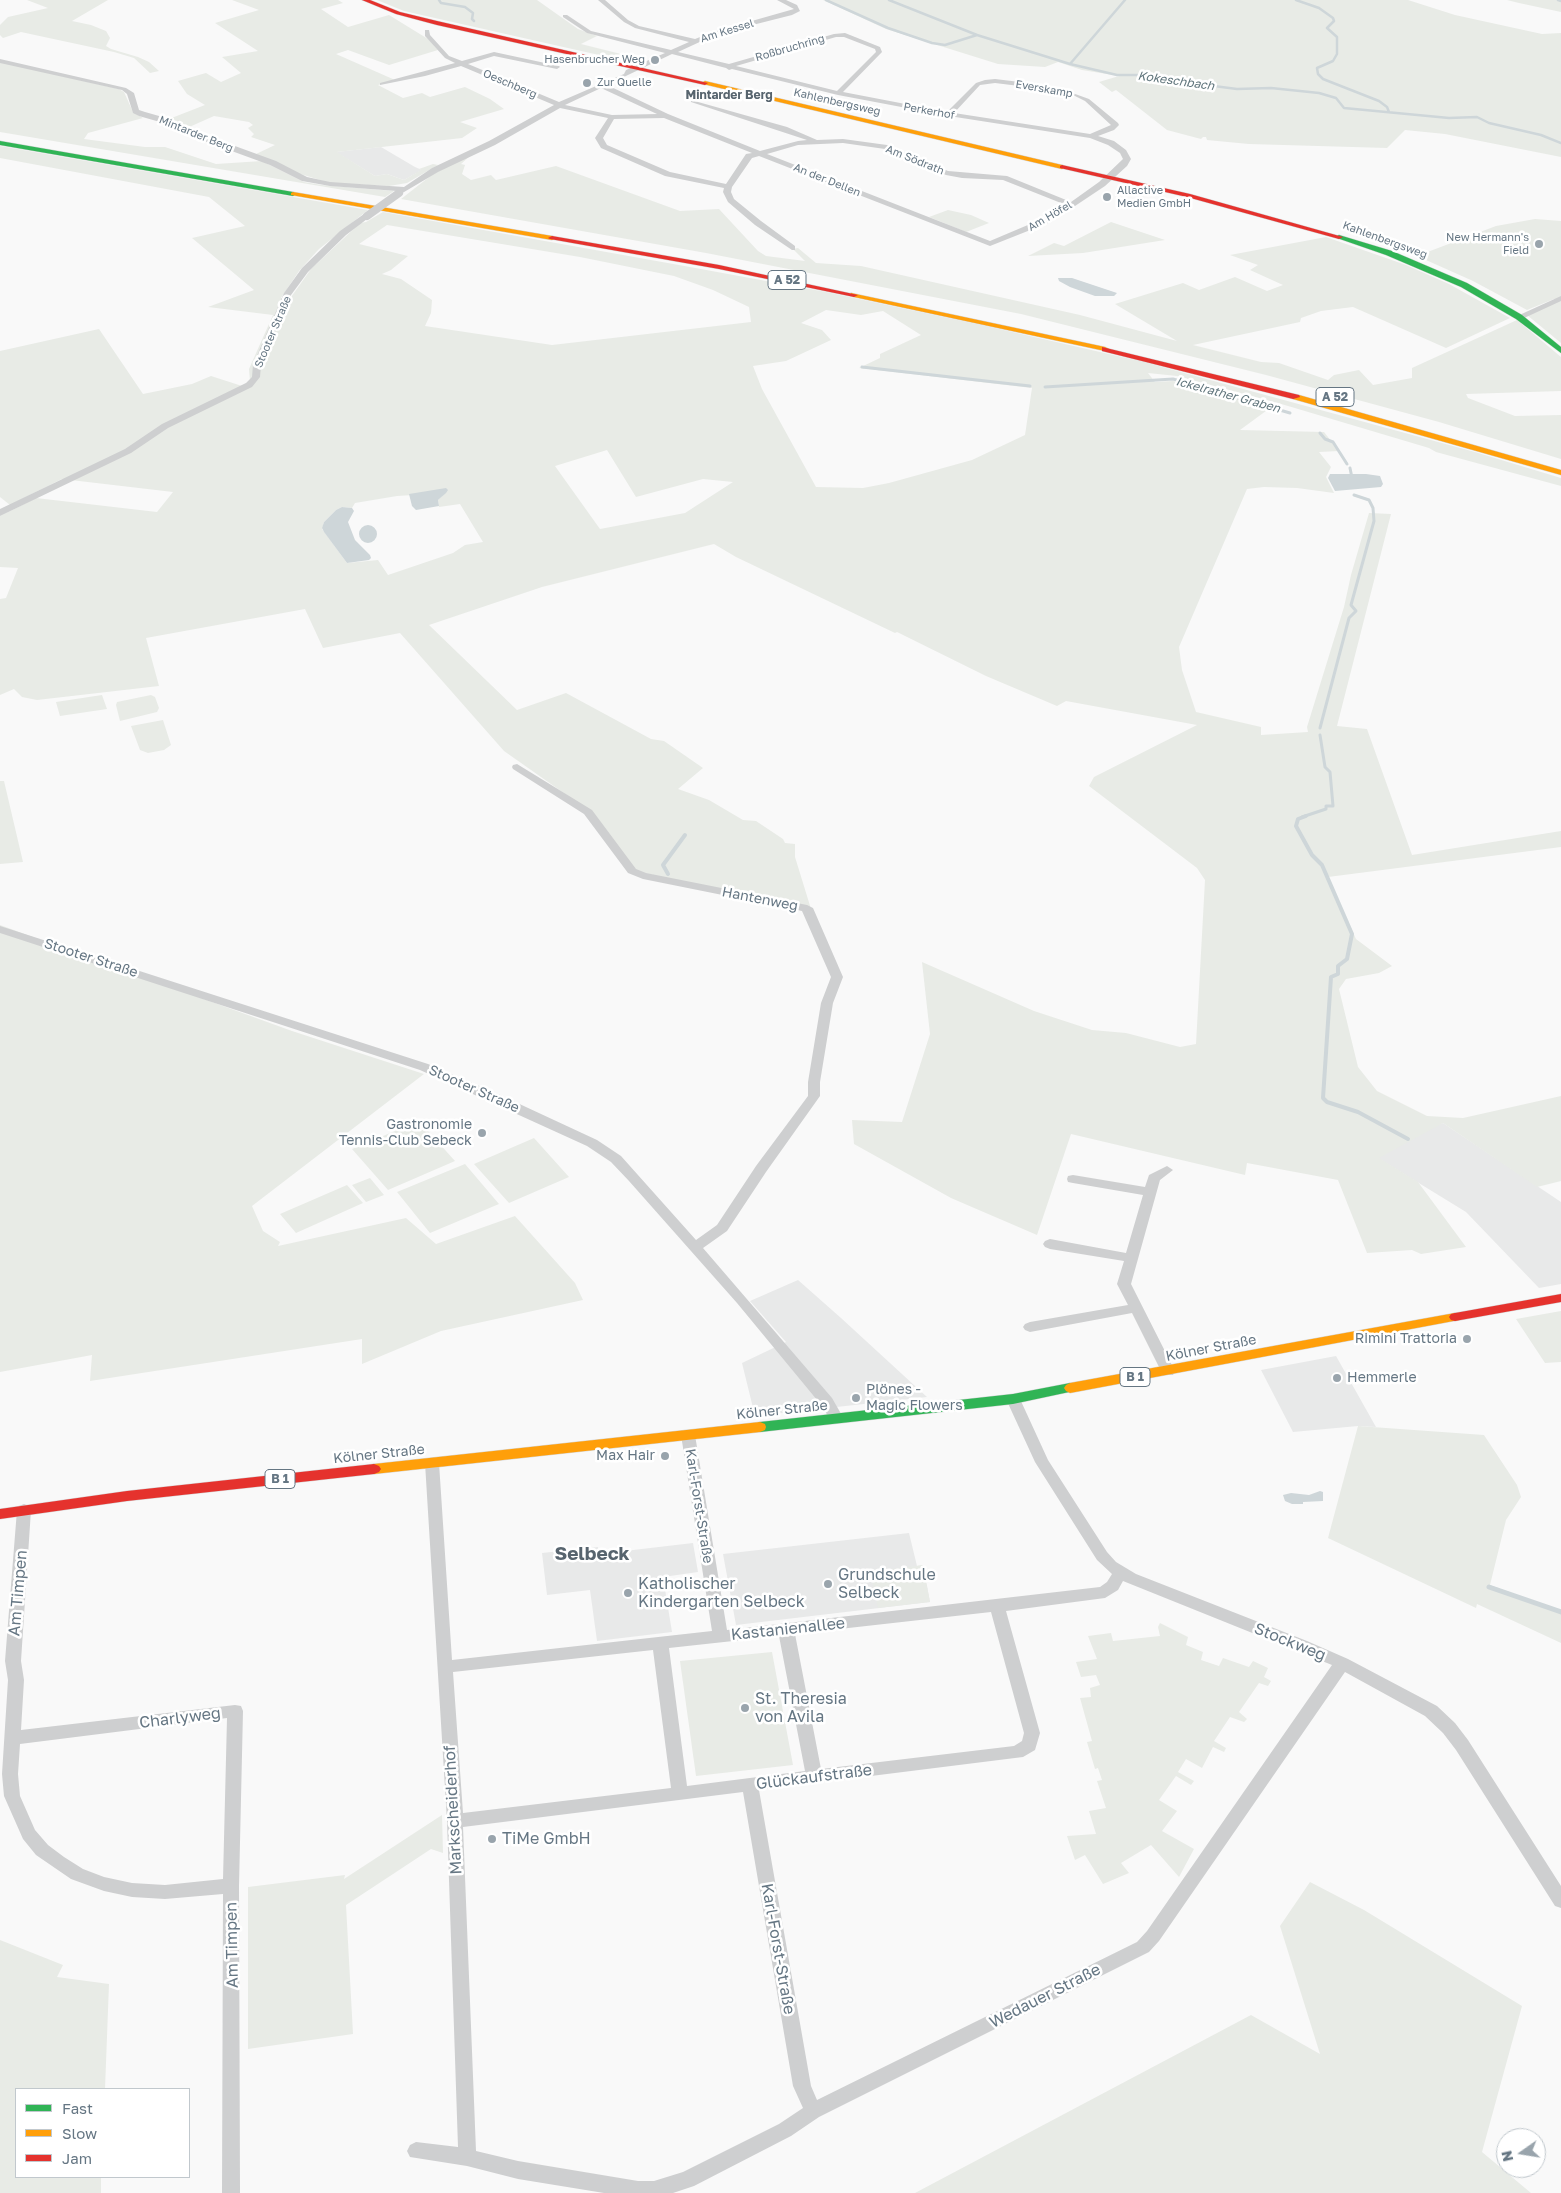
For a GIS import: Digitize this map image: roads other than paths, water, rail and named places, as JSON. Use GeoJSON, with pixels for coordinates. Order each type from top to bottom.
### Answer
{"type":"FeatureCollection","features":[{"type":"Feature","properties":{"kind":"main road","name":"Kahlenbergsweg"},"geometry":{"type":"LineString","coordinates":[[365,0],[398,13],[436,23],[1108,179],[1188,195],[1327,233],[1398,256],[1464,285],[1519,317],[1561,351]]}},
{"type":"Feature","properties":{"kind":"main road","name":"A 52"},"geometry":{"type":"LineString","coordinates":[[0,136],[726,260],[982,312],[1217,366],[1561,462]]}},
{"type":"Feature","properties":{"kind":"main road","name":"A 52"},"geometry":{"type":"LineString","coordinates":[[0,143],[710,266],[970,318],[1090,345],[1306,400],[1561,473]]}},
{"type":"Feature","properties":{"kind":"main road","name":"Kölner Straße"},"geometry":{"type":"LineString","coordinates":[[0,1514],[127,1496],[1013,1399],[1561,1298]]}},
{"type":"Feature","properties":{"kind":"street"},"geometry":{"type":"LineString","coordinates":[[602,1],[611,0]]}},
{"type":"Feature","properties":{"kind":"street","name":"Am Kessel"},"geometry":{"type":"LineString","coordinates":[[636,69],[694,41],[733,28],[790,14],[798,10],[795,6],[780,0]]}},
{"type":"Feature","properties":{"kind":"street"},"geometry":{"type":"LineString","coordinates":[[602,1],[637,27],[694,41]]}},
{"type":"Feature","properties":{"kind":"street"},"geometry":{"type":"LineString","coordinates":[[565,16],[590,32],[668,53]]}},
{"type":"Feature","properties":{"kind":"street","name":"Oeschberg"},"geometry":{"type":"LineString","coordinates":[[427,31],[427,35],[447,57],[569,109],[612,117]]}},
{"type":"Feature","properties":{"kind":"street","name":"Roßbruchring"},"geometry":{"type":"LineString","coordinates":[[729,68],[734,64],[836,35],[845,35],[878,48],[879,52],[838,94]]}},
{"type":"Feature","properties":{"kind":"street","name":"Perkerhof"},"geometry":{"type":"LineString","coordinates":[[668,53],[838,94],[949,114],[1091,136],[1111,143],[1123,152],[1127,158],[1124,164],[1108,179]]}},
{"type":"Feature","properties":{"kind":"street","name":"Oeschberg"},"geometry":{"type":"LineString","coordinates":[[382,84],[494,54],[557,67]]}},
{"type":"Feature","properties":{"kind":"street","name":"Mintarder Berg"},"geometry":{"type":"LineString","coordinates":[[0,61],[111,84],[124,89],[130,93],[136,111],[142,114],[170,122],[316,183],[402,191]]}},
{"type":"Feature","properties":{"kind":"street","name":"Stooter Straße"},"geometry":{"type":"LineString","coordinates":[[0,513],[128,451],[165,426],[249,384],[256,377],[257,365],[287,296],[305,270],[343,233],[435,170],[492,142],[559,105],[608,81],[626,76],[636,69]]}},
{"type":"Feature","properties":{"kind":"street","name":"Everskamp"},"geometry":{"type":"LineString","coordinates":[[949,114],[978,84],[985,82],[1052,88],[1077,95],[1113,122],[1114,126],[1091,136]]}},
{"type":"Feature","properties":{"kind":"street","name":"An der Dellen"},"geometry":{"type":"LineString","coordinates":[[600,85],[665,116],[990,244]]}},
{"type":"Feature","properties":{"kind":"street","name":"Am Södrath"},"geometry":{"type":"LineString","coordinates":[[693,101],[784,129],[815,141]]}},
{"type":"Feature","properties":{"kind":"street","name":"An der Dellen"},"geometry":{"type":"LineString","coordinates":[[612,117],[665,116]]}},
{"type":"Feature","properties":{"kind":"street"},"geometry":{"type":"LineString","coordinates":[[612,117],[599,138],[604,146],[674,176],[728,187]]}},
{"type":"Feature","properties":{"kind":"street","name":"Am Södrath"},"geometry":{"type":"LineString","coordinates":[[758,153],[815,141],[854,142],[887,147],[946,172],[962,176],[1004,178],[1070,204]]}},
{"type":"Feature","properties":{"kind":"street"},"geometry":{"type":"LineString","coordinates":[[758,153],[749,156],[728,187],[727,192],[731,200],[792,248]]}},
{"type":"Feature","properties":{"kind":"street","name":"Am Höfel"},"geometry":{"type":"LineString","coordinates":[[990,244],[1045,221],[1108,179]]}},
{"type":"Feature","properties":{"kind":"street"},"geometry":{"type":"LineString","coordinates":[[1519,317],[1561,298]]}},
{"type":"Feature","properties":{"kind":"street","name":"Hantenweg"},"geometry":{"type":"LineString","coordinates":[[517,767],[588,812],[632,871],[643,876],[807,908],[837,978],[827,1003],[814,1082],[814,1096],[761,1169],[722,1228],[695,1247]]}},
{"type":"Feature","properties":{"kind":"street","name":"Stooter Straße"},"geometry":{"type":"LineString","coordinates":[[0,928],[424,1067],[494,1097],[592,1143],[616,1159],[634,1178],[827,1402],[837,1419]]}},
{"type":"Feature","properties":{"kind":"street"},"geometry":{"type":"LineString","coordinates":[[1167,1170],[1154,1178],[1124,1284],[1168,1371]]}},
{"type":"Feature","properties":{"kind":"street"},"geometry":{"type":"LineString","coordinates":[[1072,1179],[1150,1192]]}},
{"type":"Feature","properties":{"kind":"street"},"geometry":{"type":"LineString","coordinates":[[1050,1244],[1131,1258]]}},
{"type":"Feature","properties":{"kind":"street"},"geometry":{"type":"LineString","coordinates":[[1030,1327],[1136,1308]]}},
{"type":"Feature","properties":{"kind":"street","name":"Stockweg"},"geometry":{"type":"LineString","coordinates":[[1013,1399],[1029,1436],[1051,1478],[1102,1556],[1120,1572],[1131,1578],[1302,1645],[1342,1663],[1416,1701],[1431,1711],[1449,1728],[1561,1901]]}},
{"type":"Feature","properties":{"kind":"street","name":"Karl-Forst-Straße"},"geometry":{"type":"LineString","coordinates":[[688,1435],[720,1636]]}},
{"type":"Feature","properties":{"kind":"street","name":"Markscheiderhof"},"geometry":{"type":"LineString","coordinates":[[432,1463],[455,1821],[466,2158]]}},
{"type":"Feature","properties":{"kind":"street","name":"Am Timpen"},"geometry":{"type":"LineString","coordinates":[[24,1510],[13,1661],[16,1680],[10,1774],[12,1796],[29,1834],[42,1850],[77,1874],[104,1884],[132,1890],[165,1892],[231,1886],[231,2193]]}},
{"type":"Feature","properties":{"kind":"street","name":"Kastanienallee"},"geometry":{"type":"LineString","coordinates":[[445,1666],[786,1630],[1105,1592],[1113,1586],[1120,1572]]}},
{"type":"Feature","properties":{"kind":"street","name":"Glückaufstraße"},"geometry":{"type":"LineString","coordinates":[[455,1821],[1017,1752],[1030,1745],[1032,1733],[997,1606]]}},
{"type":"Feature","properties":{"kind":"street"},"geometry":{"type":"LineString","coordinates":[[786,1630],[814,1777]]}},
{"type":"Feature","properties":{"kind":"street"},"geometry":{"type":"LineString","coordinates":[[660,1642],[680,1793]]}},
{"type":"Feature","properties":{"kind":"street","name":"Wedauer Straße"},"geometry":{"type":"LineString","coordinates":[[637,2192],[654,2190],[687,2180],[785,2130],[814,2111],[1143,1946],[1153,1936],[1342,1663]]}},
{"type":"Feature","properties":{"kind":"street","name":"Charlyweg"},"geometry":{"type":"LineString","coordinates":[[12,1738],[235,1712],[231,1886]]}},
{"type":"Feature","properties":{"kind":"street","name":"Karl-Forst-Straße"},"geometry":{"type":"LineString","coordinates":[[750,1786],[802,2086],[814,2111]]}},
{"type":"Feature","properties":{"kind":"street"},"geometry":{"type":"LineString","coordinates":[[416,2151],[466,2158],[518,2170],[637,2192]]}},
{"type":"Feature","properties":{"kind":"waterway"},"geometry":{"type":"LineString","coordinates":[[439,0],[441,3],[465,7],[473,13],[472,19],[474,21]]}},
{"type":"Feature","properties":{"kind":"waterway","name":"Kokeschbach"},"geometry":{"type":"LineString","coordinates":[[826,0],[888,28],[932,43],[945,45],[977,35]]}},
{"type":"Feature","properties":{"kind":"waterway"},"geometry":{"type":"LineString","coordinates":[[889,0],[977,35]]}},
{"type":"Feature","properties":{"kind":"waterway"},"geometry":{"type":"LineString","coordinates":[[1070,64],[1125,0]]}},
{"type":"Feature","properties":{"kind":"waterway"},"geometry":{"type":"LineString","coordinates":[[1296,0],[1319,8],[1333,18],[1334,21],[1327,28],[1337,37],[1337,54],[1333,61],[1317,68],[1318,74],[1323,79],[1379,101],[1387,107],[1389,112]]}},
{"type":"Feature","properties":{"kind":"waterway","name":"Kokeschbach"},"geometry":{"type":"LineString","coordinates":[[977,35],[1070,64]]}},
{"type":"Feature","properties":{"kind":"waterway","name":"Kokeschbach"},"geometry":{"type":"LineString","coordinates":[[1070,64],[1117,75],[1151,75],[1163,80],[1182,82],[1191,86],[1206,85],[1237,89],[1271,88],[1319,93],[1336,98],[1344,108],[1449,118],[1477,117],[1489,123],[1541,135],[1561,143]]}},
{"type":"Feature","properties":{"kind":"waterway","name":"Ickelrather Graben"},"geometry":{"type":"LineString","coordinates":[[862,367],[1030,386]]}},
{"type":"Feature","properties":{"kind":"waterway","name":"Ickelrather Graben"},"geometry":{"type":"LineString","coordinates":[[1045,387],[1173,379],[1290,413]]}},
{"type":"Feature","properties":{"kind":"waterway","name":"Ickelrather Graben"},"geometry":{"type":"LineString","coordinates":[[1320,433],[1325,439],[1333,442],[1347,464]]}},
{"type":"Feature","properties":{"kind":"waterway","name":"Ickelrather Graben"},"geometry":{"type":"LineString","coordinates":[[1350,468],[1352,478]]}},
{"type":"Feature","properties":{"kind":"waterway"},"geometry":{"type":"LineString","coordinates":[[1320,728],[1349,618],[1356,611],[1351,605],[1374,521],[1373,508],[1369,500],[1354,495]]}},
{"type":"Feature","properties":{"kind":"waterway"},"geometry":{"type":"LineString","coordinates":[[1302,817],[1326,809],[1326,806],[1333,806],[1330,772],[1325,767],[1320,735]]}},
{"type":"Feature","properties":{"kind":"waterway"},"geometry":{"type":"LineString","coordinates":[[1306,816],[1298,819],[1296,826],[1312,855],[1322,865],[1352,934],[1347,959],[1338,966],[1338,974],[1331,977],[1323,1098],[1327,1102],[1358,1112],[1408,1139]]}},
{"type":"Feature","properties":{"kind":"waterway"},"geometry":{"type":"LineString","coordinates":[[668,874],[663,865],[685,835]]}},
{"type":"Feature","properties":{"kind":"waterway"},"geometry":{"type":"LineString","coordinates":[[1489,1587],[1561,1612]]}},
{"type":"Feature","properties":{"kind":"place","name":"Hasenbrucher Weg"},"geometry":{"type":"Point","coordinates":[655,60]}},
{"type":"Feature","properties":{"kind":"place","name":"Zur Quelle"},"geometry":{"type":"Point","coordinates":[587,83]}},
{"type":"Feature","properties":{"kind":"place","name":"Allactive Medien GmbH"},"geometry":{"type":"Point","coordinates":[1107,197]}},
{"type":"Feature","properties":{"kind":"place","name":"New Hermann's Field"},"geometry":{"type":"Point","coordinates":[1539,244]}},
{"type":"Feature","properties":{"kind":"place","name":"Gastronomie Tennis-Club Sebeck"},"geometry":{"type":"Point","coordinates":[482,1133]}},
{"type":"Feature","properties":{"kind":"place","name":"Rimini Trattoria"},"geometry":{"type":"Point","coordinates":[1467,1339]}},
{"type":"Feature","properties":{"kind":"place","name":"Hemmerle"},"geometry":{"type":"Point","coordinates":[1337,1378]}},
{"type":"Feature","properties":{"kind":"place","name":"Plönes - Magic Flowers"},"geometry":{"type":"Point","coordinates":[856,1398]}},
{"type":"Feature","properties":{"kind":"place","name":"Max Hair"},"geometry":{"type":"Point","coordinates":[665,1456]}},
{"type":"Feature","properties":{"kind":"place","name":"Grundschule Selbeck"},"geometry":{"type":"Point","coordinates":[828,1584]}},
{"type":"Feature","properties":{"kind":"place","name":"Katholischer Kindergarten Selbeck"},"geometry":{"type":"Point","coordinates":[628,1593]}},
{"type":"Feature","properties":{"kind":"place","name":"St. Theresia von Avila"},"geometry":{"type":"Point","coordinates":[745,1708]}},
{"type":"Feature","properties":{"kind":"place","name":"TiMe GmbH"},"geometry":{"type":"Point","coordinates":[492,1839]}},
{"type":"Feature","properties":{"kind":"district","name":"Mintarder Berg"},"geometry":{"type":"Point","coordinates":[729,95]}},
{"type":"Feature","properties":{"kind":"district","name":"Selbeck"},"geometry":{"type":"Point","coordinates":[592,1554]}}]}
